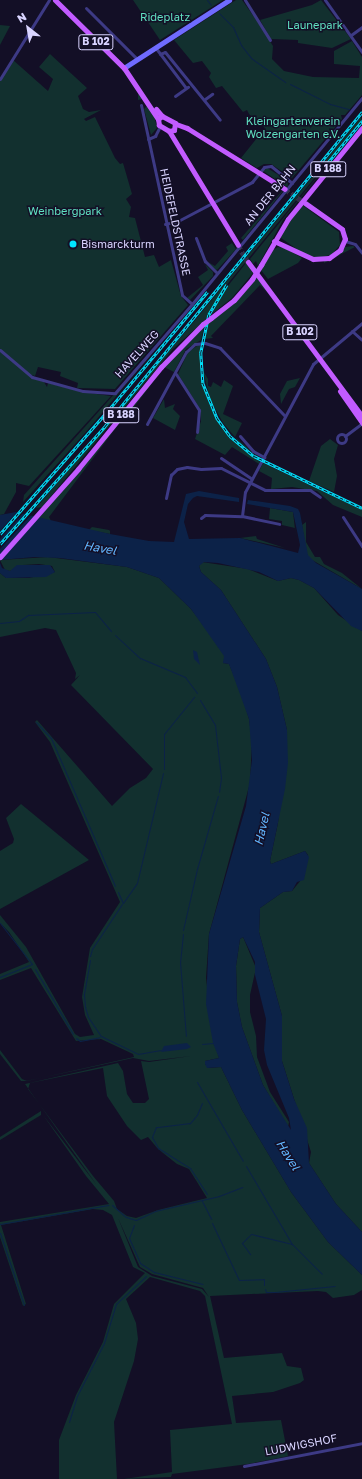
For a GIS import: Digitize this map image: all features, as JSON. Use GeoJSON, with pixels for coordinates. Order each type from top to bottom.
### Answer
{"type":"FeatureCollection","features":[{"type":"Feature","properties":{"kind":"main road","name":"B 102"},"geometry":{"type":"LineString","coordinates":[[55,0],[124,68],[160,118],[173,128],[178,146],[238,245]]}},
{"type":"Feature","properties":{"kind":"main road","name":"B 102"},"geometry":{"type":"LineString","coordinates":[[160,118],[160,126],[173,128]]}},
{"type":"Feature","properties":{"kind":"main road"},"geometry":{"type":"LineString","coordinates":[[173,128],[188,129],[285,189]]}},
{"type":"Feature","properties":{"kind":"main road","name":"B 188"},"geometry":{"type":"LineString","coordinates":[[0,557],[43,510],[161,367],[203,324],[234,300],[252,279],[275,239],[294,211],[362,128]]}},
{"type":"Feature","properties":{"kind":"main road"},"geometry":{"type":"LineString","coordinates":[[275,239],[281,244],[313,259],[326,259],[338,252],[344,241],[343,232],[339,226],[305,202]]}},
{"type":"Feature","properties":{"kind":"main road"},"geometry":{"type":"LineString","coordinates":[[275,239],[300,254]]}},
{"type":"Feature","properties":{"kind":"main road"},"geometry":{"type":"LineString","coordinates":[[268,252],[281,244]]}},
{"type":"Feature","properties":{"kind":"main road","name":"B 102"},"geometry":{"type":"LineString","coordinates":[[248,262],[319,358],[362,423]]}},
{"type":"Feature","properties":{"kind":"main road","name":"B 102"},"geometry":{"type":"LineString","coordinates":[[333,378],[362,416]]}},
{"type":"Feature","properties":{"kind":"street"},"geometry":{"type":"LineString","coordinates":[[0,79],[49,0]]}},
{"type":"Feature","properties":{"kind":"street"},"geometry":{"type":"LineString","coordinates":[[124,68],[229,0]]}},
{"type":"Feature","properties":{"kind":"street"},"geometry":{"type":"LineString","coordinates":[[244,0],[270,40]]}},
{"type":"Feature","properties":{"kind":"street"},"geometry":{"type":"LineString","coordinates":[[325,0],[362,52]]}},
{"type":"Feature","properties":{"kind":"street"},"geometry":{"type":"LineString","coordinates":[[86,8],[137,59]]}},
{"type":"Feature","properties":{"kind":"street"},"geometry":{"type":"LineString","coordinates":[[351,35],[362,27]]}},
{"type":"Feature","properties":{"kind":"street"},"geometry":{"type":"LineString","coordinates":[[155,47],[186,88]]}},
{"type":"Feature","properties":{"kind":"street"},"geometry":{"type":"LineString","coordinates":[[160,54],[165,52],[191,85],[205,99],[220,120]]}},
{"type":"Feature","properties":{"kind":"street"},"geometry":{"type":"LineString","coordinates":[[175,96],[191,85]]}},
{"type":"Feature","properties":{"kind":"street"},"geometry":{"type":"LineString","coordinates":[[205,99],[212,94]]}},
{"type":"Feature","properties":{"kind":"street","name":"AN DER BAHN"},"geometry":{"type":"LineString","coordinates":[[192,304],[362,98]]}},
{"type":"Feature","properties":{"kind":"street","name":"HEIDEFELDSTRASSE"},"geometry":{"type":"LineString","coordinates":[[141,105],[165,224],[182,295],[192,304]]}},
{"type":"Feature","properties":{"kind":"street"},"geometry":{"type":"LineString","coordinates":[[148,138],[154,136],[160,126]]}},
{"type":"Feature","properties":{"kind":"street"},"geometry":{"type":"LineString","coordinates":[[165,224],[178,221],[254,181],[264,167],[271,166],[292,183]]}},
{"type":"Feature","properties":{"kind":"street","name":"HEIDEFELDSTRASSE"},"geometry":{"type":"LineString","coordinates":[[196,238],[205,261],[218,273]]}},
{"type":"Feature","properties":{"kind":"street"},"geometry":{"type":"LineString","coordinates":[[344,241],[355,244],[362,252]]}},
{"type":"Feature","properties":{"kind":"street","name":"HAVELWEG"},"geometry":{"type":"LineString","coordinates":[[0,350],[32,377],[83,391],[115,392],[192,304]]}},
{"type":"Feature","properties":{"kind":"street"},"geometry":{"type":"LineString","coordinates":[[242,516],[244,495],[251,480],[313,364],[362,323]]}},
{"type":"Feature","properties":{"kind":"street"},"geometry":{"type":"LineString","coordinates":[[352,331],[362,340]]}},
{"type":"Feature","properties":{"kind":"street"},"geometry":{"type":"LineString","coordinates":[[147,424],[188,350],[202,343],[214,344],[220,348],[285,416]]}},
{"type":"Feature","properties":{"kind":"street"},"geometry":{"type":"LineString","coordinates":[[176,374],[199,410],[197,432]]}},
{"type":"Feature","properties":{"kind":"street"},"geometry":{"type":"LineString","coordinates":[[345,436],[362,423]]}},
{"type":"Feature","properties":{"kind":"street"},"geometry":{"type":"LineString","coordinates":[[240,436],[253,451],[264,457]]}},
{"type":"Feature","properties":{"kind":"street"},"geometry":{"type":"LineString","coordinates":[[221,458],[251,480],[269,490],[310,490],[320,497]]}},
{"type":"Feature","properties":{"kind":"street"},"geometry":{"type":"LineString","coordinates":[[166,498],[171,475],[184,467],[201,470],[221,468],[251,480]]}},
{"type":"Feature","properties":{"kind":"street"},"geometry":{"type":"LineString","coordinates":[[201,518],[206,515],[242,516],[279,524]]}},
{"type":"Feature","properties":{"kind":"street"},"geometry":{"type":"LineString","coordinates":[[343,517],[362,546]]}},
{"type":"Feature","properties":{"kind":"street","name":"LUDWIGSHOF"},"geometry":{"type":"LineString","coordinates":[[244,1466],[362,1443]]}},
{"type":"Feature","properties":{"kind":"green space","name":"Rideplatz"},"geometry":{"type":"Polygon","coordinates":[[[133,0],[223,0],[160,40],[133,0]]]}},
{"type":"Feature","properties":{"kind":"green space","name":"Kleingartenverein Wolzengarten e.V."},"geometry":{"type":"Polygon","coordinates":[[[236,0],[242,0],[257,21],[273,46],[272,59],[284,71],[313,77],[359,78],[360,66],[334,64],[334,51],[352,41],[362,57],[362,95],[345,115],[341,115],[342,119],[292,178],[271,164],[264,164],[257,168],[241,158],[265,128],[249,114],[247,110],[243,112],[222,86],[216,88],[209,77],[211,73],[202,61],[193,63],[174,40],[236,0]]]}},
{"type":"Feature","properties":{"kind":"green space","name":"Launepark"},"geometry":{"type":"Polygon","coordinates":[[[321,0],[351,39],[332,48],[298,43],[298,40],[271,39],[260,20],[312,5],[321,0]]]}},
{"type":"Feature","properties":{"kind":"green space"},"geometry":{"type":"Polygon","coordinates":[[[0,25],[10,26],[0,45],[0,25]]]}},
{"type":"Feature","properties":{"kind":"green space","name":"Weinbergpark"},"geometry":{"type":"Polygon","coordinates":[[[50,54],[87,88],[78,96],[83,109],[89,112],[101,110],[84,119],[86,121],[95,117],[115,158],[120,164],[123,163],[132,194],[126,199],[131,207],[129,217],[135,218],[145,257],[154,255],[159,267],[171,260],[181,296],[188,305],[115,389],[77,388],[78,383],[60,376],[61,372],[38,367],[35,376],[32,375],[31,378],[44,382],[47,387],[48,383],[82,392],[111,396],[29,486],[16,483],[16,492],[4,514],[0,515],[0,80],[13,60],[48,91],[53,79],[39,67],[50,54]]]}},
{"type":"Feature","properties":{"kind":"green space"},"geometry":{"type":"Polygon","coordinates":[[[138,93],[154,115],[157,128],[151,135],[144,109],[147,106],[142,99],[138,100],[138,93]]]}},
{"type":"Feature","properties":{"kind":"green space"},"geometry":{"type":"Polygon","coordinates":[[[361,117],[362,120],[225,287],[205,320],[173,349],[42,507],[36,508],[191,325],[361,117]]]}},
{"type":"Feature","properties":{"kind":"green space"},"geometry":{"type":"Polygon","coordinates":[[[362,122],[283,220],[258,266],[256,261],[253,264],[250,259],[362,122]]]}},
{"type":"Feature","properties":{"kind":"green space"},"geometry":{"type":"Polygon","coordinates":[[[267,168],[287,180],[287,187],[263,171],[267,168]]]}},
{"type":"Feature","properties":{"kind":"green space"},"geometry":{"type":"Polygon","coordinates":[[[283,191],[243,240],[241,238],[283,191]]]}},
{"type":"Feature","properties":{"kind":"green space"},"geometry":{"type":"Polygon","coordinates":[[[301,204],[339,232],[340,245],[331,255],[317,258],[301,252],[281,238],[281,233],[301,204]]]}},
{"type":"Feature","properties":{"kind":"green space"},"geometry":{"type":"Polygon","coordinates":[[[232,243],[236,249],[217,270],[215,269],[208,262],[215,266],[228,251],[226,247],[232,243]]]}},
{"type":"Feature","properties":{"kind":"green space"},"geometry":{"type":"Polygon","coordinates":[[[278,247],[285,248],[302,258],[298,263],[268,279],[260,269],[273,250],[278,247]]]}},
{"type":"Feature","properties":{"kind":"green space"},"geometry":{"type":"Polygon","coordinates":[[[345,247],[355,247],[324,263],[324,261],[341,252],[345,247]]]}},
{"type":"Feature","properties":{"kind":"green space"},"geometry":{"type":"Polygon","coordinates":[[[246,263],[253,273],[232,298],[212,314],[220,296],[246,263]]]}},
{"type":"Feature","properties":{"kind":"green space"},"geometry":{"type":"Polygon","coordinates":[[[205,264],[213,272],[213,276],[190,300],[187,298],[203,285],[198,277],[208,270],[205,264]]]}},
{"type":"Feature","properties":{"kind":"green space"},"geometry":{"type":"Polygon","coordinates":[[[256,276],[269,294],[260,285],[211,336],[213,338],[204,339],[207,325],[256,276]]]}},
{"type":"Feature","properties":{"kind":"green space"},"geometry":{"type":"Polygon","coordinates":[[[176,325],[86,432],[23,502],[24,495],[176,325]]]}},
{"type":"Feature","properties":{"kind":"green space"},"geometry":{"type":"Polygon","coordinates":[[[204,327],[201,340],[186,349],[174,372],[164,367],[128,415],[124,417],[49,517],[51,521],[39,518],[170,358],[204,327]]]}},
{"type":"Feature","properties":{"kind":"green space"},"geometry":{"type":"Polygon","coordinates":[[[200,344],[200,374],[213,412],[229,436],[260,461],[259,464],[232,447],[225,455],[195,439],[201,421],[200,409],[178,374],[188,352],[200,344]]]}},
{"type":"Feature","properties":{"kind":"green space"},"geometry":{"type":"Polygon","coordinates":[[[203,371],[208,379],[208,386],[211,387],[213,382],[221,387],[224,380],[233,386],[223,414],[242,423],[235,437],[261,459],[240,443],[223,423],[210,399],[203,371]]]}},
{"type":"Feature","properties":{"kind":"green space"},"geometry":{"type":"Polygon","coordinates":[[[300,378],[295,387],[289,389],[281,404],[280,394],[287,381],[300,378]]]}},
{"type":"Feature","properties":{"kind":"green space"},"geometry":{"type":"Polygon","coordinates":[[[164,399],[165,408],[175,404],[173,409],[180,416],[175,430],[153,418],[164,399]]]}},
{"type":"Feature","properties":{"kind":"green space"},"geometry":{"type":"Polygon","coordinates":[[[330,439],[338,445],[334,459],[337,476],[334,492],[309,481],[321,446],[330,439]]]}},
{"type":"Feature","properties":{"kind":"green space"},"geometry":{"type":"Polygon","coordinates":[[[263,463],[362,510],[362,517],[333,505],[317,491],[292,487],[271,489],[272,478],[259,471],[263,463]]]}},
{"type":"Feature","properties":{"kind":"green space"},"geometry":{"type":"Polygon","coordinates":[[[270,508],[293,512],[295,528],[282,525],[282,521],[269,519],[270,508]]]}},
{"type":"Feature","properties":{"kind":"green space"},"geometry":{"type":"Polygon","coordinates":[[[306,522],[306,542],[315,557],[320,557],[324,564],[342,573],[362,589],[307,557],[302,525],[306,522]]]}},
{"type":"Feature","properties":{"kind":"green space"},"geometry":{"type":"Polygon","coordinates":[[[92,527],[109,530],[110,534],[89,530],[92,527]]]}},
{"type":"Feature","properties":{"kind":"green space"},"geometry":{"type":"Polygon","coordinates":[[[256,536],[257,539],[285,548],[240,538],[256,536]]]}},
{"type":"Feature","properties":{"kind":"green space"},"geometry":{"type":"Polygon","coordinates":[[[48,557],[127,567],[159,578],[191,609],[213,638],[226,658],[223,663],[229,664],[242,695],[249,719],[252,741],[250,783],[209,934],[206,978],[214,1040],[219,1058],[205,1061],[205,1064],[209,1068],[221,1067],[242,1110],[291,1192],[328,1242],[362,1275],[362,1290],[354,1295],[333,1298],[326,1292],[318,1291],[210,1296],[224,1358],[282,1353],[287,1366],[301,1368],[304,1380],[300,1383],[273,1392],[232,1396],[236,1423],[281,1420],[288,1456],[362,1442],[248,1464],[172,1474],[171,1477],[124,1479],[172,1472],[170,1430],[232,1424],[205,1296],[200,1291],[150,1277],[126,1299],[136,1323],[138,1339],[134,1361],[114,1422],[117,1479],[59,1479],[59,1440],[76,1395],[103,1342],[114,1304],[145,1273],[133,1267],[112,1215],[103,1210],[93,1209],[1,1225],[26,1304],[23,1306],[0,1237],[0,1222],[109,1204],[86,1176],[43,1115],[96,1184],[39,1104],[93,1176],[114,1201],[117,1209],[127,1216],[136,1218],[158,1210],[207,1198],[189,1169],[177,1164],[158,1149],[148,1137],[141,1140],[127,1126],[107,1096],[103,1068],[30,1083],[28,1088],[25,1084],[118,1063],[123,1071],[127,1094],[133,1103],[145,1103],[149,1099],[141,1061],[149,1062],[191,1056],[149,1061],[133,1058],[44,1077],[134,1057],[133,1054],[101,1039],[76,1041],[31,968],[0,980],[0,974],[29,962],[9,932],[0,923],[0,915],[26,947],[75,1034],[80,1037],[94,1035],[85,1015],[82,997],[90,948],[120,902],[50,742],[35,722],[37,720],[112,806],[130,788],[146,778],[153,769],[71,685],[80,675],[75,679],[76,673],[56,630],[45,628],[0,637],[0,573],[6,578],[29,578],[55,572],[52,566],[39,564],[23,565],[10,571],[5,570],[0,560],[48,557]],[[118,1218],[138,1267],[152,1276],[202,1289],[209,1297],[203,1288],[152,1274],[140,1267],[118,1218]]]}},
{"type":"Feature","properties":{"kind":"green space"},"geometry":{"type":"Polygon","coordinates":[[[202,562],[248,569],[278,581],[291,578],[299,580],[314,588],[338,615],[362,631],[362,1232],[336,1204],[309,1163],[311,1152],[282,1061],[282,1016],[259,932],[260,908],[283,892],[292,891],[301,880],[308,855],[305,851],[271,864],[270,861],[278,823],[287,730],[277,687],[266,659],[221,590],[201,572],[199,566],[202,562]]]}},
{"type":"Feature","properties":{"kind":"green space"},"geometry":{"type":"Polygon","coordinates":[[[21,804],[89,860],[0,909],[0,851],[13,843],[14,839],[6,818],[21,804]]]}},
{"type":"Feature","properties":{"kind":"green space"},"geometry":{"type":"Polygon","coordinates":[[[243,937],[256,968],[250,995],[250,1012],[256,1036],[257,1057],[270,1092],[289,1122],[288,1127],[263,1085],[242,1027],[237,1002],[236,966],[240,939],[243,937]]]}},
{"type":"Feature","properties":{"kind":"green space"},"geometry":{"type":"Polygon","coordinates":[[[0,1050],[22,1079],[27,1081],[21,1081],[0,1054],[0,1050]]]}},
{"type":"Feature","properties":{"kind":"green space"},"geometry":{"type":"Polygon","coordinates":[[[41,1111],[41,1115],[0,1140],[0,1137],[41,1111]]]}},
{"type":"Feature","properties":{"kind":"water","name":"Havel"},"geometry":{"type":"Polygon","coordinates":[[[199,491],[239,498],[239,502],[197,496],[193,498],[188,504],[184,522],[189,539],[240,538],[298,553],[300,545],[293,512],[247,504],[248,500],[290,506],[298,509],[308,555],[316,563],[362,589],[362,631],[351,626],[314,588],[299,580],[291,578],[278,581],[259,572],[218,563],[204,562],[199,566],[201,572],[221,590],[266,659],[277,687],[287,730],[288,763],[285,789],[270,861],[271,864],[305,851],[309,857],[304,880],[297,882],[292,891],[283,892],[260,908],[259,932],[282,1016],[282,1061],[294,1099],[307,1128],[309,1163],[336,1204],[362,1232],[362,1275],[328,1242],[291,1192],[242,1110],[221,1067],[207,1068],[205,1064],[205,1061],[219,1058],[213,1043],[206,1004],[209,934],[246,806],[252,760],[249,719],[229,664],[223,663],[224,656],[191,609],[159,578],[127,567],[60,558],[35,557],[0,560],[0,515],[16,512],[110,534],[149,541],[174,542],[186,494],[199,491]],[[243,937],[240,939],[236,966],[237,1002],[242,1027],[263,1085],[291,1130],[289,1118],[267,1065],[264,1050],[266,1019],[255,975],[255,962],[243,937]]]}},
{"type":"Feature","properties":{"kind":"water"},"geometry":{"type":"Polygon","coordinates":[[[0,563],[2,568],[10,571],[17,565],[50,565],[55,572],[46,577],[6,578],[0,573],[0,563]]]}},
{"type":"Feature","properties":{"kind":"water"},"geometry":{"type":"Polygon","coordinates":[[[193,650],[197,652],[200,665],[194,659],[193,650]]]}},
{"type":"Feature","properties":{"kind":"water"},"geometry":{"type":"Polygon","coordinates":[[[187,1043],[191,1047],[187,1049],[161,1052],[164,1046],[187,1043]]]}},
{"type":"Feature","properties":{"kind":"pier"},"geometry":{"type":"Polygon","coordinates":[[[19,510],[24,512],[0,539],[0,531],[19,510]]]}},
{"type":"Feature","properties":{"kind":"pier"},"geometry":{"type":"Polygon","coordinates":[[[27,512],[32,514],[0,549],[0,542],[27,512]]]}},
{"type":"Feature","properties":{"kind":"waterway"},"geometry":{"type":"LineString","coordinates":[[207,0],[211,5]]}},
{"type":"Feature","properties":{"kind":"waterway"},"geometry":{"type":"LineString","coordinates":[[219,13],[233,27],[241,45],[251,58],[285,82]]}},
{"type":"Feature","properties":{"kind":"waterway"},"geometry":{"type":"LineString","coordinates":[[290,84],[330,104],[349,109]]}},
{"type":"Feature","properties":{"kind":"waterway"},"geometry":{"type":"LineString","coordinates":[[0,623],[19,621],[28,615],[95,612],[111,631]]}},
{"type":"Feature","properties":{"kind":"waterway"},"geometry":{"type":"LineString","coordinates":[[115,635],[140,658],[185,677],[197,693]]}},
{"type":"Feature","properties":{"kind":"waterway"},"geometry":{"type":"LineString","coordinates":[[164,769],[164,734],[194,697]]}},
{"type":"Feature","properties":{"kind":"waterway"},"geometry":{"type":"LineString","coordinates":[[200,700],[215,725],[221,778],[219,792]]}},
{"type":"Feature","properties":{"kind":"waterway"},"geometry":{"type":"LineString","coordinates":[[36,722],[51,738],[115,886]]}},
{"type":"Feature","properties":{"kind":"waterway"},"geometry":{"type":"LineString","coordinates":[[118,892],[123,903],[137,883],[163,773]]}},
{"type":"Feature","properties":{"kind":"waterway"},"geometry":{"type":"LineString","coordinates":[[183,930],[197,869],[218,796]]}},
{"type":"Feature","properties":{"kind":"waterway"},"geometry":{"type":"LineString","coordinates":[[90,956],[92,949],[122,904]]}},
{"type":"Feature","properties":{"kind":"waterway"},"geometry":{"type":"LineString","coordinates":[[0,923],[32,964],[0,977]]}},
{"type":"Feature","properties":{"kind":"waterway"},"geometry":{"type":"LineString","coordinates":[[183,934],[180,962],[186,1036]]}},
{"type":"Feature","properties":{"kind":"waterway"},"geometry":{"type":"LineString","coordinates":[[90,960],[84,995],[85,1007],[88,1017],[101,1036],[138,1054],[161,1050]]}},
{"type":"Feature","properties":{"kind":"waterway"},"geometry":{"type":"LineString","coordinates":[[35,969],[73,1034]]}},
{"type":"Feature","properties":{"kind":"waterway"},"geometry":{"type":"LineString","coordinates":[[76,1038],[80,1041],[100,1037]]}},
{"type":"Feature","properties":{"kind":"waterway"},"geometry":{"type":"LineString","coordinates":[[202,1044],[213,1043]]}},
{"type":"Feature","properties":{"kind":"waterway"},"geometry":{"type":"LineString","coordinates":[[197,1082],[243,1161]]}},
{"type":"Feature","properties":{"kind":"waterway"},"geometry":{"type":"LineString","coordinates":[[202,1103],[197,1115],[190,1123],[156,1127],[152,1137],[158,1148],[190,1168],[207,1194]]}},
{"type":"Feature","properties":{"kind":"waterway"},"geometry":{"type":"LineString","coordinates":[[246,1166],[292,1244],[251,1234],[242,1243],[250,1254]]}},
{"type":"Feature","properties":{"kind":"waterway"},"geometry":{"type":"LineString","coordinates":[[112,1205],[126,1217],[136,1220],[155,1211],[219,1196],[242,1187]]}},
{"type":"Feature","properties":{"kind":"waterway"},"geometry":{"type":"LineString","coordinates":[[202,1201],[211,1219]]}},
{"type":"Feature","properties":{"kind":"waterway"},"geometry":{"type":"LineString","coordinates":[[0,1224],[108,1205]]}},
{"type":"Feature","properties":{"kind":"waterway"},"geometry":{"type":"LineString","coordinates":[[212,1223],[239,1280],[264,1279],[264,1285]]}},
{"type":"Feature","properties":{"kind":"waterway"},"geometry":{"type":"LineString","coordinates":[[134,1225],[129,1238],[140,1263],[154,1272],[203,1284]]}},
{"type":"Feature","properties":{"kind":"waterway"},"geometry":{"type":"LineString","coordinates":[[0,1233],[24,1305]]}},
{"type":"Feature","properties":{"kind":"waterway"},"geometry":{"type":"LineString","coordinates":[[292,1244],[322,1274]]}},
{"type":"Feature","properties":{"kind":"waterway"},"geometry":{"type":"LineString","coordinates":[[69,1422],[77,1396],[104,1343],[116,1304],[146,1276]]}},
{"type":"Feature","properties":{"kind":"waterway"},"geometry":{"type":"LineString","coordinates":[[265,1289],[266,1292],[275,1292],[335,1286]]}},
{"type":"Feature","properties":{"kind":"tunnel"},"geometry":{"type":"LineString","coordinates":[[285,189],[305,203]]}},
{"type":"Feature","properties":{"kind":"tunnel"},"geometry":{"type":"LineString","coordinates":[[238,245],[248,262]]}},
{"type":"Feature","properties":{"kind":"railway"},"geometry":{"type":"LineString","coordinates":[[0,544],[105,426],[362,112]]}},
{"type":"Feature","properties":{"kind":"railway"},"geometry":{"type":"LineString","coordinates":[[321,171],[362,121]]}},
{"type":"Feature","properties":{"kind":"railway"},"geometry":{"type":"LineString","coordinates":[[227,285],[209,315],[201,353],[203,383],[217,418],[230,436],[254,456],[362,508]]}},
{"type":"Feature","properties":{"kind":"railway"},"geometry":{"type":"LineString","coordinates":[[0,534],[106,413],[207,292]]}},
{"type":"Feature","properties":{"kind":"place","name":"Bismarckturm"},"geometry":{"type":"Point","coordinates":[73,244]}}]}
